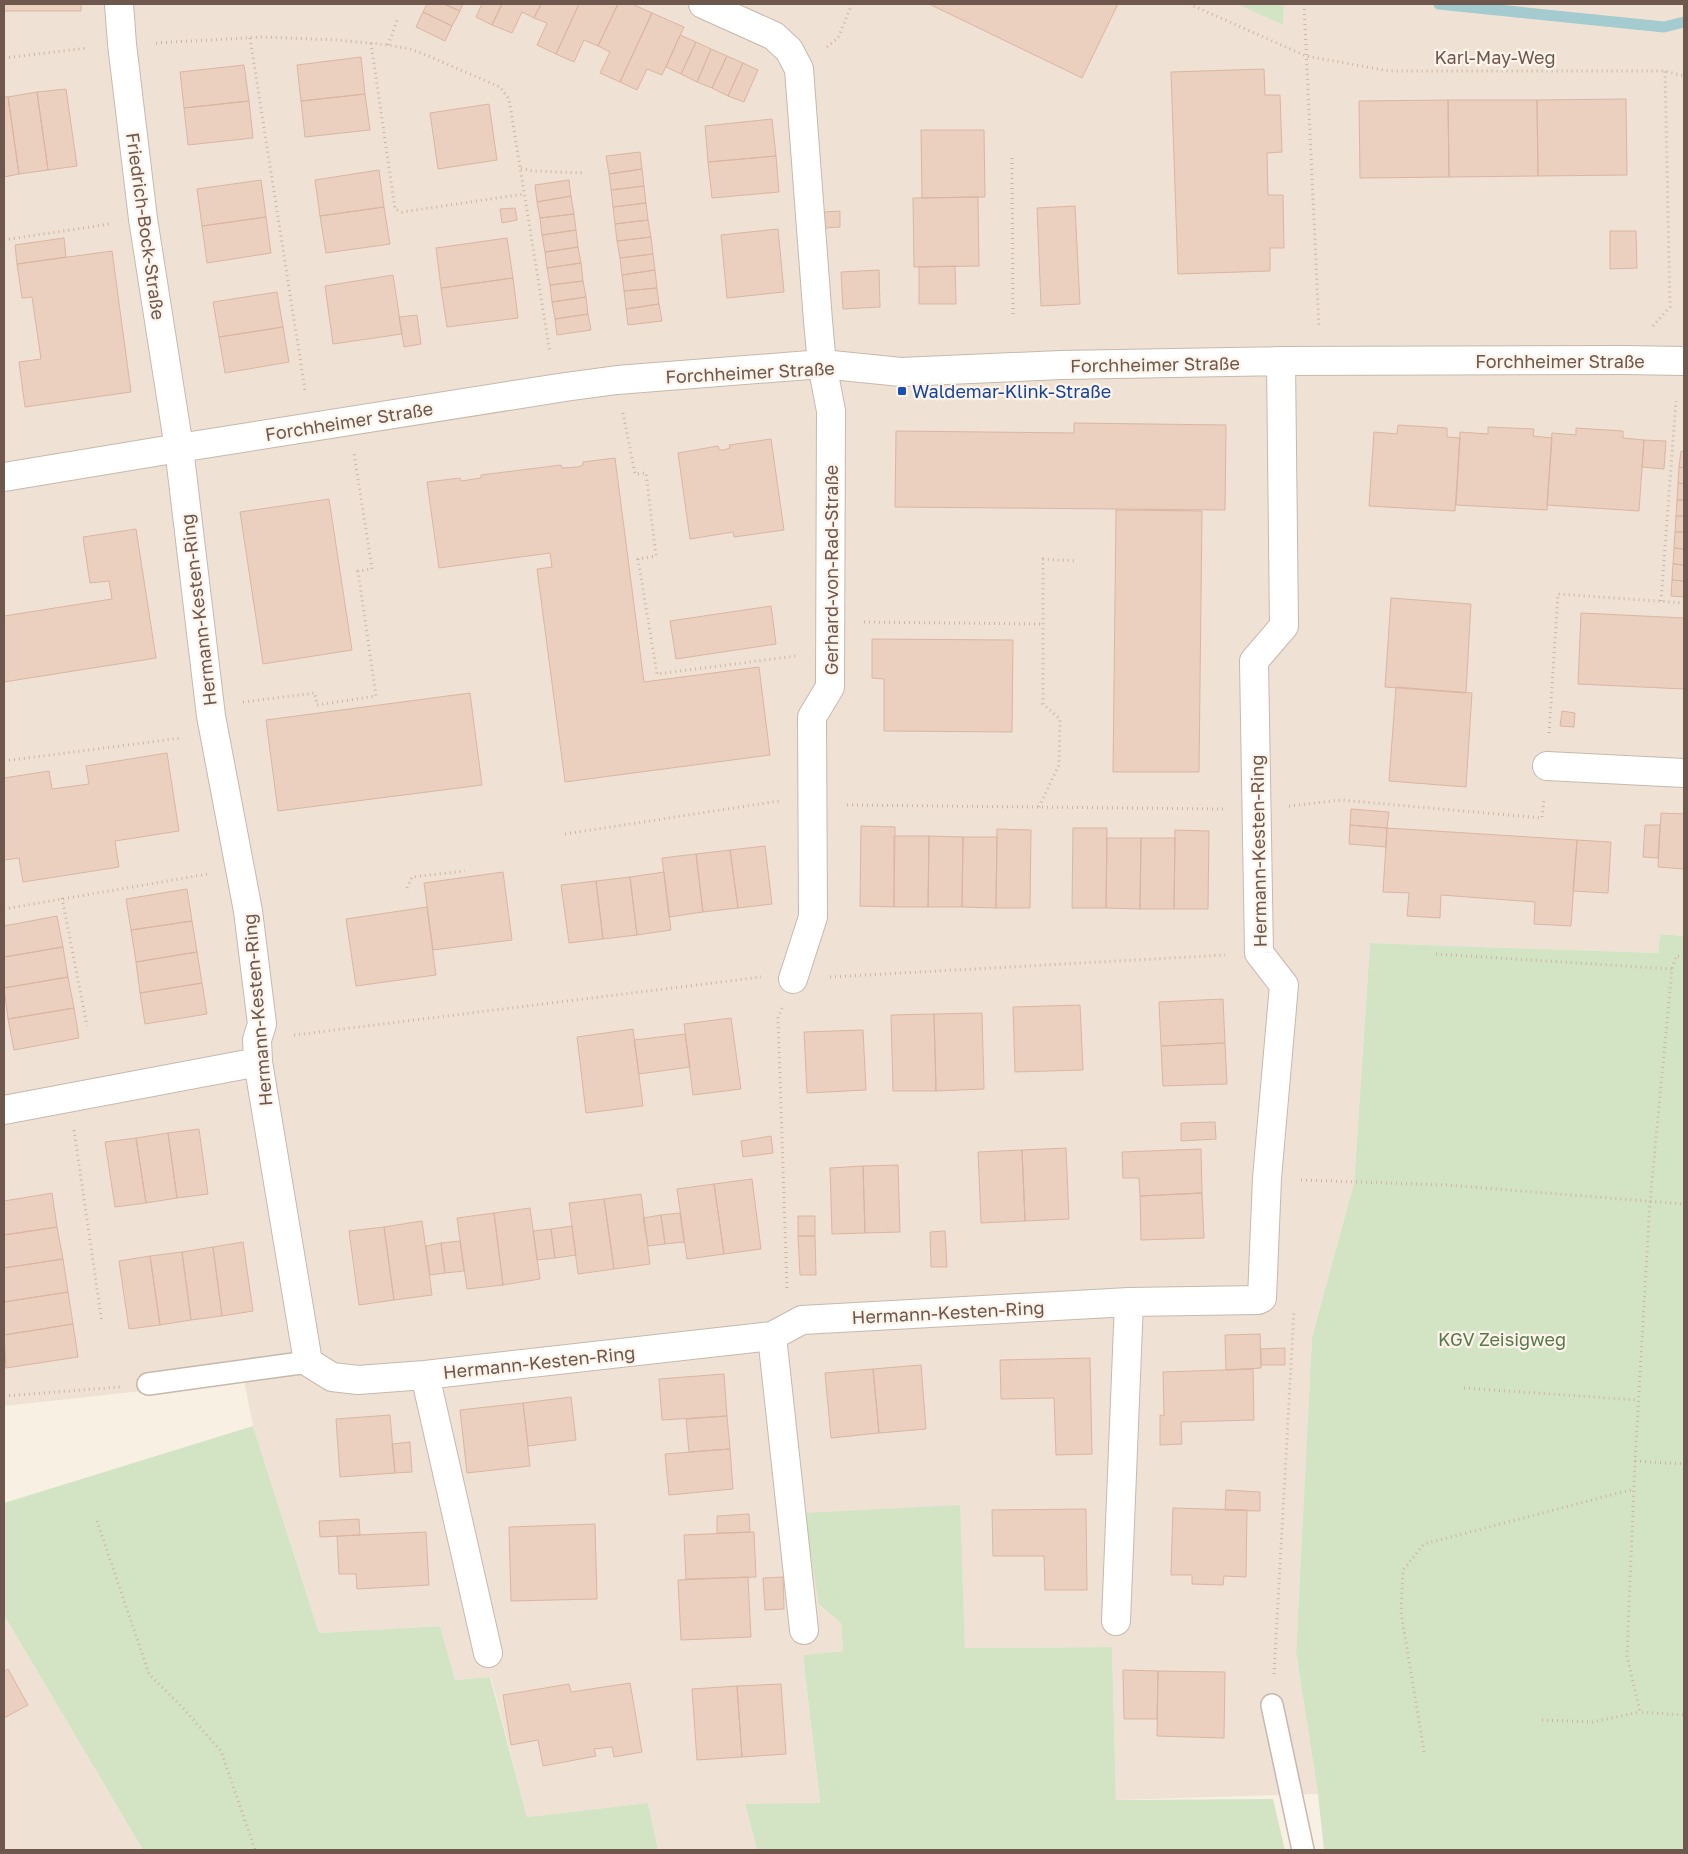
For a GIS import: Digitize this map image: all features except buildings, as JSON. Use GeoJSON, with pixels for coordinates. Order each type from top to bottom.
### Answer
{"type":"FeatureCollection","features":[{"type":"Feature","properties":{"kind":"street","name":"Friedrich-Bock-Straße"},"geometry":{"type":"LineString","coordinates":[[119,4],[143,220],[179,448]]}},
{"type":"Feature","properties":{"kind":"street"},"geometry":{"type":"LineString","coordinates":[[703,4],[774,36],[789,50],[799,69],[822,364]]}},
{"type":"Feature","properties":{"kind":"street","name":"Forchheimer Straße"},"geometry":{"type":"LineString","coordinates":[[4,477],[617,380],[822,364],[901,372],[1061,365],[1281,361],[1684,361]]}},
{"type":"Feature","properties":{"kind":"street","name":"Hermann-Kesten-Ring"},"geometry":{"type":"LineString","coordinates":[[179,448],[214,734],[248,912],[262,1024],[258,1051],[308,1362],[332,1377],[358,1380],[425,1375],[780,1331],[802,1320],[1129,1302],[1258,1300],[1262,1298],[1267,1178],[1284,986],[1258,953],[1254,662],[1284,626],[1281,361]]}},
{"type":"Feature","properties":{"kind":"street","name":"Gerhard-von-Rad-Straße"},"geometry":{"type":"LineString","coordinates":[[793,980],[813,917],[812,717],[830,687],[831,411],[822,364]]}},
{"type":"Feature","properties":{"kind":"street"},"geometry":{"type":"LineString","coordinates":[[1547,766],[1684,773]]}},
{"type":"Feature","properties":{"kind":"street"},"geometry":{"type":"LineString","coordinates":[[4,1110],[69,1098],[258,1051]]}},
{"type":"Feature","properties":{"kind":"street"},"geometry":{"type":"LineString","coordinates":[[1116,1621],[1129,1302]]}},
{"type":"Feature","properties":{"kind":"street"},"geometry":{"type":"LineString","coordinates":[[780,1331],[804,1630]]}},
{"type":"Feature","properties":{"kind":"street","name":"Hermann-Kesten-Ring"},"geometry":{"type":"LineString","coordinates":[[425,1375],[488,1654]]}},
{"type":"Feature","properties":{"kind":"lane"},"geometry":{"type":"LineString","coordinates":[[148,1384],[308,1362]]}},
{"type":"Feature","properties":{"kind":"lane"},"geometry":{"type":"LineString","coordinates":[[1272,1705],[1303,1850]]}},
{"type":"Feature","properties":{"kind":"path"},"geometry":{"type":"LineString","coordinates":[[799,69],[838,38],[852,4]]}},
{"type":"Feature","properties":{"kind":"path","name":"Karl-May-Weg"},"geometry":{"type":"LineString","coordinates":[[1189,4],[1306,56],[1389,71],[1665,71],[1684,76]]}},
{"type":"Feature","properties":{"kind":"path"},"geometry":{"type":"LineString","coordinates":[[1304,4],[1319,361]]}},
{"type":"Feature","properties":{"kind":"path"},"geometry":{"type":"LineString","coordinates":[[388,44],[398,18]]}},
{"type":"Feature","properties":{"kind":"path"},"geometry":{"type":"LineString","coordinates":[[250,38],[305,390]]}},
{"type":"Feature","properties":{"kind":"path"},"geometry":{"type":"LineString","coordinates":[[4,58],[122,44],[250,38],[337,40],[388,44],[410,49],[500,87],[509,99],[550,353]]}},
{"type":"Feature","properties":{"kind":"path"},"geometry":{"type":"LineString","coordinates":[[371,43],[395,209],[402,212],[525,194]]}},
{"type":"Feature","properties":{"kind":"path"},"geometry":{"type":"LineString","coordinates":[[1623,360],[1670,306],[1665,71]]}},
{"type":"Feature","properties":{"kind":"path"},"geometry":{"type":"LineString","coordinates":[[1012,158],[1013,317]]}},
{"type":"Feature","properties":{"kind":"path"},"geometry":{"type":"LineString","coordinates":[[520,168],[532,171],[586,173]]}},
{"type":"Feature","properties":{"kind":"path"},"geometry":{"type":"LineString","coordinates":[[4,240],[143,220]]}},
{"type":"Feature","properties":{"kind":"path"},"geometry":{"type":"LineString","coordinates":[[617,380],[635,474],[646,473],[656,556],[638,559],[657,674],[831,651]]}},
{"type":"Feature","properties":{"kind":"path"},"geometry":{"type":"LineString","coordinates":[[1661,601],[1676,401]]}},
{"type":"Feature","properties":{"kind":"path"},"geometry":{"type":"LineString","coordinates":[[210,707],[315,693],[317,705],[376,696],[358,571],[372,568],[349,421]]}},
{"type":"Feature","properties":{"kind":"path"},"geometry":{"type":"LineString","coordinates":[[1039,807],[1059,766],[1060,719],[1042,704],[1043,559],[1076,560]]}},
{"type":"Feature","properties":{"kind":"path"},"geometry":{"type":"LineString","coordinates":[[565,834],[813,800],[1039,807],[1257,810],[1341,800],[1542,818],[1558,594],[1684,603]]}},
{"type":"Feature","properties":{"kind":"path"},"geometry":{"type":"LineString","coordinates":[[831,622],[1043,624]]}},
{"type":"Feature","properties":{"kind":"path"},"geometry":{"type":"LineString","coordinates":[[4,760],[214,734]]}},
{"type":"Feature","properties":{"kind":"path"},"geometry":{"type":"LineString","coordinates":[[4,910],[62,898],[239,869]]}},
{"type":"Feature","properties":{"kind":"path"},"geometry":{"type":"LineString","coordinates":[[407,888],[412,877],[465,871]]}},
{"type":"Feature","properties":{"kind":"path"},"geometry":{"type":"LineString","coordinates":[[62,898],[87,1026]]}},
{"type":"Feature","properties":{"kind":"path"},"geometry":{"type":"LineString","coordinates":[[258,1051],[758,977],[793,980],[1258,953]]}},
{"type":"Feature","properties":{"kind":"path"},"geometry":{"type":"LineString","coordinates":[[1436,954],[1672,969]]}},
{"type":"Feature","properties":{"kind":"path"},"geometry":{"type":"LineString","coordinates":[[1640,1712],[1627,1656],[1638,1400],[1650,1202],[1672,969],[1676,956],[1684,957]]}},
{"type":"Feature","properties":{"kind":"path"},"geometry":{"type":"LineString","coordinates":[[780,1331],[778,1017],[793,980]]}},
{"type":"Feature","properties":{"kind":"path"},"geometry":{"type":"LineString","coordinates":[[69,1098],[102,1323]]}},
{"type":"Feature","properties":{"kind":"path"},"geometry":{"type":"LineString","coordinates":[[1267,1178],[1354,1183],[1446,1185],[1684,1204]]}},
{"type":"Feature","properties":{"kind":"path"},"geometry":{"type":"LineString","coordinates":[[1262,1298],[1295,1302],[1272,1705]]}},
{"type":"Feature","properties":{"kind":"path"},"geometry":{"type":"LineString","coordinates":[[4,1396],[148,1384]]}},
{"type":"Feature","properties":{"kind":"path"},"geometry":{"type":"LineString","coordinates":[[1464,1388],[1638,1400]]}},
{"type":"Feature","properties":{"kind":"path"},"geometry":{"type":"LineString","coordinates":[[1635,1461],[1684,1464]]}},
{"type":"Feature","properties":{"kind":"path"},"geometry":{"type":"LineString","coordinates":[[1424,1752],[1401,1612],[1404,1570],[1424,1544],[1634,1489]]}},
{"type":"Feature","properties":{"kind":"path"},"geometry":{"type":"LineString","coordinates":[[97,1521],[149,1674],[221,1750],[255,1850]]}},
{"type":"Feature","properties":{"kind":"path"},"geometry":{"type":"LineString","coordinates":[[1542,1720],[1592,1722],[1640,1712],[1684,1715]]}},
{"type":"Feature","properties":{"kind":"shaded area"},"geometry":{"type":"Polygon","coordinates":[[[4,4],[1236,4],[1283,25],[1284,4],[1684,4],[1684,936],[1660,934],[1658,953],[1370,943],[1354,1183],[1312,1337],[1296,1652],[1318,1794],[1116,1800],[1112,1647],[965,1648],[959,1505],[818,1605],[841,1623],[843,1651],[803,1655],[820,1804],[745,1804],[757,1850],[658,1850],[648,1803],[527,1817],[491,1677],[455,1680],[440,1626],[319,1633],[253,1426],[244,1380],[4,1406],[4,4]]]}},
{"type":"Feature","properties":{"kind":"shaded area"},"geometry":{"type":"Polygon","coordinates":[[[4,1615],[143,1850],[4,1850],[4,1615]]]}},
{"type":"Feature","properties":{"kind":"green space"},"geometry":{"type":"Polygon","coordinates":[[[1236,4],[1284,4],[1283,25],[1236,4]]]}},
{"type":"Feature","properties":{"kind":"green space","name":"KGV Zeisigweg"},"geometry":{"type":"Polygon","coordinates":[[[1660,934],[1684,936],[1684,1850],[1324,1850],[1318,1794],[1296,1652],[1312,1337],[1354,1183],[1370,943],[1658,953],[1660,934]]]}},
{"type":"Feature","properties":{"kind":"green space"},"geometry":{"type":"Polygon","coordinates":[[[253,1426],[319,1633],[440,1626],[455,1680],[490,1677],[527,1817],[648,1803],[658,1850],[143,1850],[4,1615],[4,1503],[253,1426]]]}},
{"type":"Feature","properties":{"kind":"green space"},"geometry":{"type":"Polygon","coordinates":[[[960,1505],[965,1648],[1112,1647],[1116,1800],[1273,1799],[1285,1850],[757,1850],[745,1804],[820,1803],[803,1655],[843,1651],[841,1623],[819,1605],[804,1513],[960,1505]]]}},
{"type":"Feature","properties":{"kind":"waterway"},"geometry":{"type":"LineString","coordinates":[[1439,4],[1664,27],[1684,22]]}},
{"type":"Feature","properties":{"kind":"place","name":"Waldemar-Klink-Straße"},"geometry":{"type":"Point","coordinates":[902,391]}}]}
